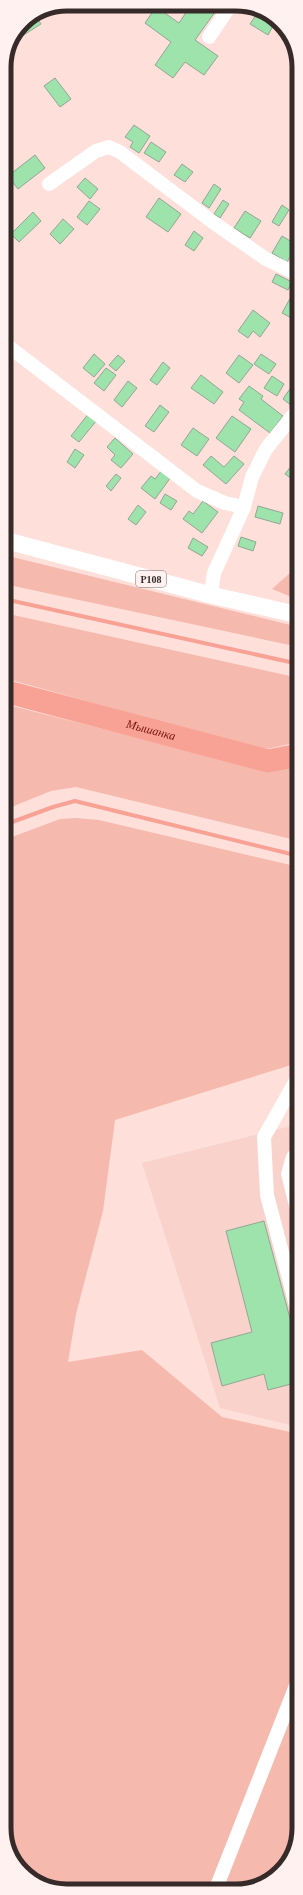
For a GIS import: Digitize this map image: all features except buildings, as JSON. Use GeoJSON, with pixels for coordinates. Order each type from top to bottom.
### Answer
{"type":"FeatureCollection","features":[{"type":"Feature","properties":{"kind":"main road","name":"Р108"},"geometry":{"type":"LineString","coordinates":[[11,542],[211,595],[292,612]]}},
{"type":"Feature","properties":{"kind":"street"},"geometry":{"type":"LineString","coordinates":[[209,37],[227,11]]}},
{"type":"Feature","properties":{"kind":"street"},"geometry":{"type":"LineString","coordinates":[[49,184],[96,151],[109,147],[120,152],[214,223],[266,259],[292,272]]}},
{"type":"Feature","properties":{"kind":"street"},"geometry":{"type":"LineString","coordinates":[[11,348],[197,491],[225,503],[244,507]]}},
{"type":"Feature","properties":{"kind":"street"},"geometry":{"type":"LineString","coordinates":[[211,595],[214,573],[244,507],[252,477],[266,449],[292,417]]}},
{"type":"Feature","properties":{"kind":"street"},"geometry":{"type":"LineString","coordinates":[[292,1087],[264,1137],[267,1195],[292,1290]]}},
{"type":"Feature","properties":{"kind":"street"},"geometry":{"type":"LineString","coordinates":[[292,1161],[288,1174],[292,1190]]}},
{"type":"Feature","properties":{"kind":"street"},"geometry":{"type":"LineString","coordinates":[[218,1884],[292,1696]]}},
{"type":"Feature","properties":{"kind":"shaded area"},"geometry":{"type":"Polygon","coordinates":[[[11,557],[292,625],[292,646],[11,585],[11,557]]]}},
{"type":"Feature","properties":{"kind":"shaded area"},"geometry":{"type":"Polygon","coordinates":[[[292,571],[292,597],[272,589],[292,571]]]}},
{"type":"Feature","properties":{"kind":"shaded area"},"geometry":{"type":"Polygon","coordinates":[[[11,615],[292,676],[292,744],[262,750],[11,680],[11,615]]]}},
{"type":"Feature","properties":{"kind":"shaded area"},"geometry":{"type":"Polygon","coordinates":[[[11,706],[265,770],[292,765],[292,839],[76,787],[51,791],[11,807],[11,706]]]}},
{"type":"Feature","properties":{"kind":"shaded area"},"geometry":{"type":"Polygon","coordinates":[[[76,818],[99,820],[292,865],[292,1064],[115,1120],[103,1211],[76,1314],[68,1362],[142,1350],[222,1417],[292,1432],[291,1839],[283,1859],[276,1868],[261,1878],[239,1884],[56,1883],[39,1876],[25,1865],[15,1849],[11,1831],[11,837],[60,819],[76,818]]]}},
{"type":"Feature","properties":{"kind":"shaded area"},"geometry":{"type":"Polygon","coordinates":[[[292,1126],[292,1425],[220,1408],[142,1163],[292,1126]]]}},
{"type":"Feature","properties":{"kind":"waterway"},"geometry":{"type":"LineString","coordinates":[[11,601],[292,662]]}},
{"type":"Feature","properties":{"kind":"waterway","name":"Мышанка"},"geometry":{"type":"LineString","coordinates":[[11,693],[268,761],[292,756]]}},
{"type":"Feature","properties":{"kind":"waterway"},"geometry":{"type":"LineString","coordinates":[[11,822],[53,807],[75,801],[292,854]]}}]}
